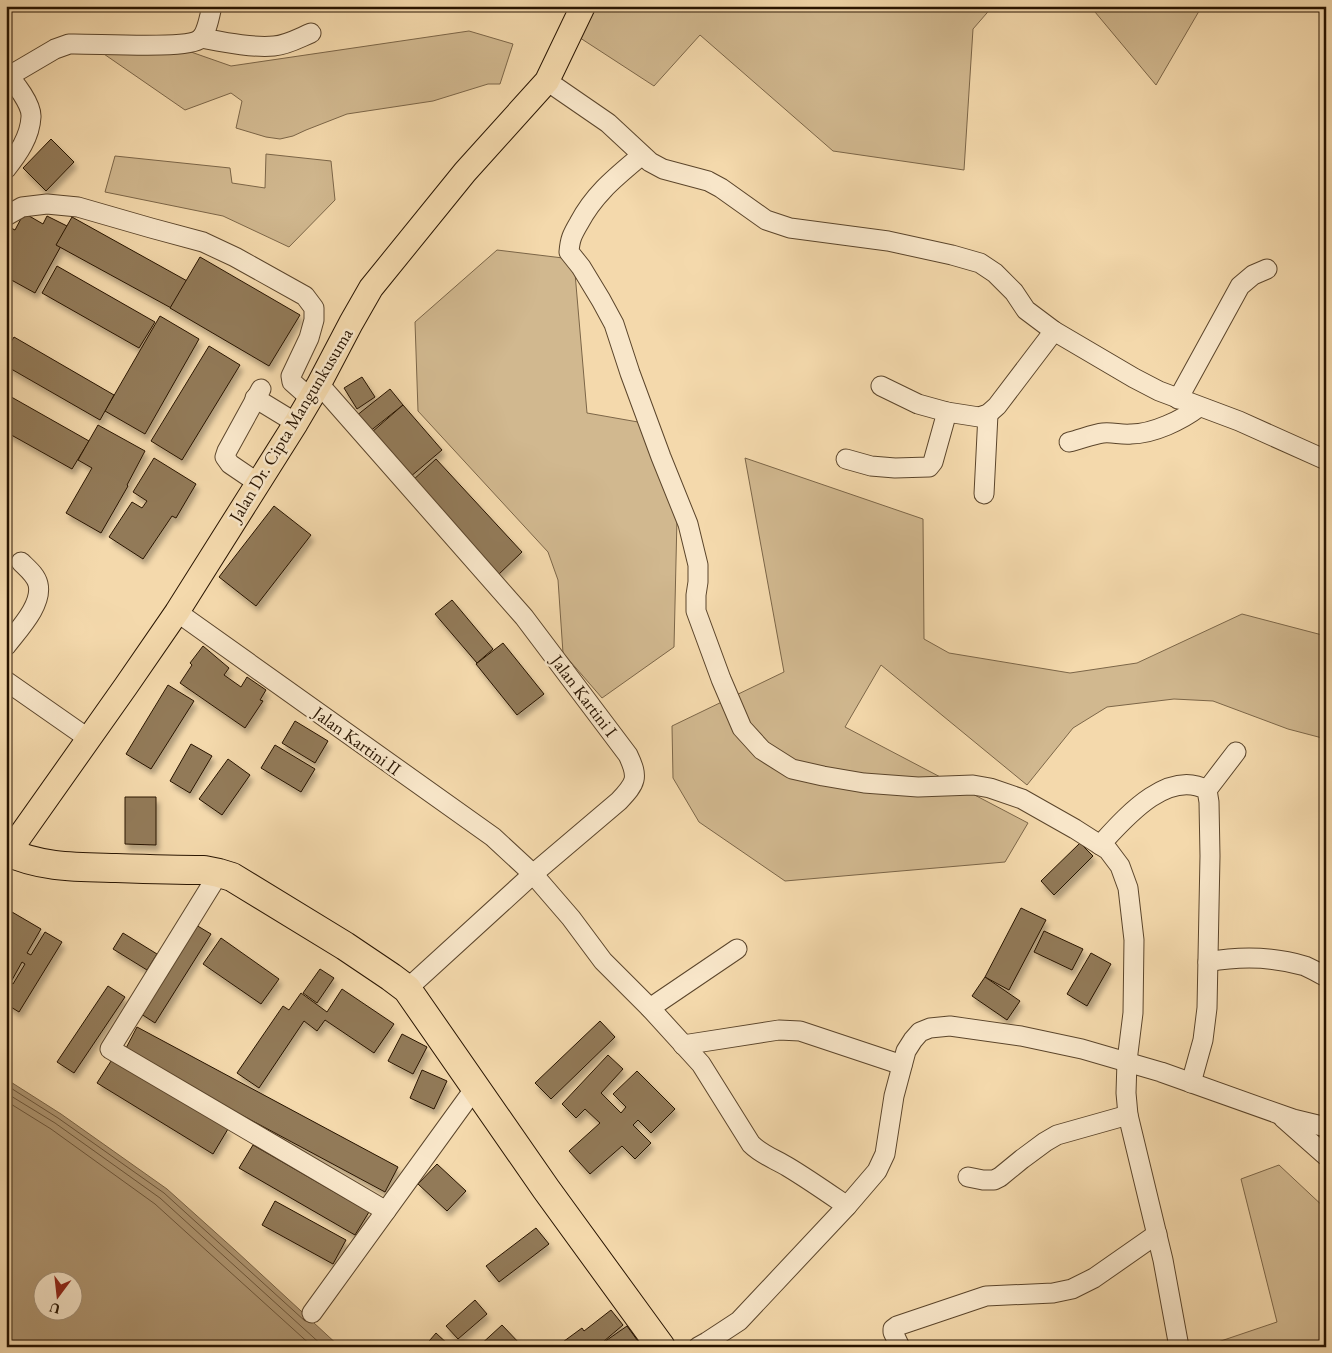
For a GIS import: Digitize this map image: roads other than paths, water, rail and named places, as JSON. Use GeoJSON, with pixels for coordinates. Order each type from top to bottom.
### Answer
{"type":"FeatureCollection","features":[{"type":"Feature","properties":{"kind":"highway"},"geometry":{"type":"LineString","coordinates":[[7,852],[53,865],[204,870],[232,877],[346,946],[407,989],[546,1189],[661,1347]]}},
{"type":"Feature","properties":{"kind":"main road","name":"Jalan Dr. Cipta Mangunkusuma"},"geometry":{"type":"LineString","coordinates":[[7,852],[177,612],[296,423],[371,288],[465,172],[547,81],[583,6]]}},
{"type":"Feature","properties":{"kind":"street"},"geometry":{"type":"LineString","coordinates":[[201,38],[206,29],[212,6]]}},
{"type":"Feature","properties":{"kind":"street"},"geometry":{"type":"LineString","coordinates":[[6,169],[19,152],[27,136],[31,115],[24,97],[8,75],[55,49],[69,44],[171,45],[190,43],[201,38],[246,45],[275,46],[293,42],[311,33]]}},
{"type":"Feature","properties":{"kind":"street"},"geometry":{"type":"LineString","coordinates":[[547,81],[608,123],[650,162],[663,169],[708,181],[766,220],[790,228],[888,240],[980,263],[995,272],[1014,292],[1026,310],[1054,331],[1134,378],[1159,391],[1239,421],[1326,460]]}},
{"type":"Feature","properties":{"kind":"street"},"geometry":{"type":"LineString","coordinates":[[642,155],[602,190],[585,211],[569,241],[568,252],[581,267],[602,300],[614,324],[636,392],[688,524],[698,565],[696,611],[721,679],[742,728],[762,750],[792,768],[823,776],[864,783],[918,786],[973,786],[990,788],[1022,799],[1108,850],[1120,866],[1128,888],[1134,940],[1132,1013],[1127,1061],[1126,1093],[1128,1115],[1157,1234],[1179,1347]]}},
{"type":"Feature","properties":{"kind":"street","name":"Jalan Kartini I"},"geometry":{"type":"LineString","coordinates":[[6,216],[22,206],[46,204],[78,207],[203,242],[235,257],[306,296],[314,308],[314,320],[309,338],[290,379],[292,382],[315,391],[524,617],[628,755],[635,768],[635,779],[630,789],[619,801],[533,874],[407,989]]}},
{"type":"Feature","properties":{"kind":"street"},"geometry":{"type":"LineString","coordinates":[[1178,399],[1240,286],[1254,275],[1267,269]]}},
{"type":"Feature","properties":{"kind":"street"},"geometry":{"type":"LineString","coordinates":[[881,386],[918,404],[947,412],[979,417],[988,414],[997,406],[1054,331]]}},
{"type":"Feature","properties":{"kind":"street"},"geometry":{"type":"LineString","coordinates":[[258,483],[230,464],[226,458],[227,451],[258,394],[296,423]]}},
{"type":"Feature","properties":{"kind":"street"},"geometry":{"type":"LineString","coordinates":[[1069,442],[1101,433],[1148,433],[1191,413],[1199,407]]}},
{"type":"Feature","properties":{"kind":"street"},"geometry":{"type":"LineString","coordinates":[[846,459],[871,466],[896,468],[930,467],[947,412]]}},
{"type":"Feature","properties":{"kind":"street"},"geometry":{"type":"LineString","coordinates":[[984,494],[988,414]]}},
{"type":"Feature","properties":{"kind":"street"},"geometry":{"type":"LineString","coordinates":[[6,646],[31,612],[38,598],[38,584],[35,577],[22,562]]}},
{"type":"Feature","properties":{"kind":"street","name":"Jalan Kartini II"},"geometry":{"type":"LineString","coordinates":[[177,612],[492,837],[533,874],[571,918],[603,961],[650,1008],[701,1064],[751,1144],[760,1152],[787,1166],[847,1206]]}},
{"type":"Feature","properties":{"kind":"street"},"geometry":{"type":"LineString","coordinates":[[6,681],[88,739]]}},
{"type":"Feature","properties":{"kind":"street"},"geometry":{"type":"LineString","coordinates":[[1207,790],[1236,752]]}},
{"type":"Feature","properties":{"kind":"street"},"geometry":{"type":"LineString","coordinates":[[1100,845],[1125,818],[1155,794],[1174,786],[1187,784],[1201,786],[1207,790],[1210,802],[1207,1008],[1203,1040],[1191,1083]]}},
{"type":"Feature","properties":{"kind":"street"},"geometry":{"type":"LineString","coordinates":[[219,873],[110,1049],[386,1211]]}},
{"type":"Feature","properties":{"kind":"street"},"geometry":{"type":"LineString","coordinates":[[650,1008],[737,949]]}},
{"type":"Feature","properties":{"kind":"street"},"geometry":{"type":"LineString","coordinates":[[1208,962],[1240,958],[1284,961],[1307,967],[1326,977]]}},
{"type":"Feature","properties":{"kind":"street"},"geometry":{"type":"LineString","coordinates":[[698,1347],[738,1321],[847,1206],[877,1171],[884,1154],[894,1096],[906,1051],[920,1032],[930,1028],[950,1026],[1021,1036],[1082,1049],[1162,1072],[1278,1114],[1326,1127]]}},
{"type":"Feature","properties":{"kind":"street"},"geometry":{"type":"LineString","coordinates":[[683,1046],[789,1030],[810,1034],[902,1065]]}},
{"type":"Feature","properties":{"kind":"street"},"geometry":{"type":"LineString","coordinates":[[312,1313],[475,1088]]}},
{"type":"Feature","properties":{"kind":"street"},"geometry":{"type":"LineString","coordinates":[[1278,1114],[1326,1156]]}},
{"type":"Feature","properties":{"kind":"street"},"geometry":{"type":"LineString","coordinates":[[968,1177],[994,1180],[1057,1135],[1128,1115]]}},
{"type":"Feature","properties":{"kind":"street"},"geometry":{"type":"LineString","coordinates":[[900,1347],[893,1332],[893,1329],[897,1326],[986,1296],[1053,1293],[1072,1289],[1094,1278],[1157,1234]]}},
{"type":"Feature","properties":{"kind":"water"},"geometry":{"type":"Polygon","coordinates":[[[6,1079],[61,1114],[167,1189],[340,1347],[6,1347],[6,1079]]]}}]}
